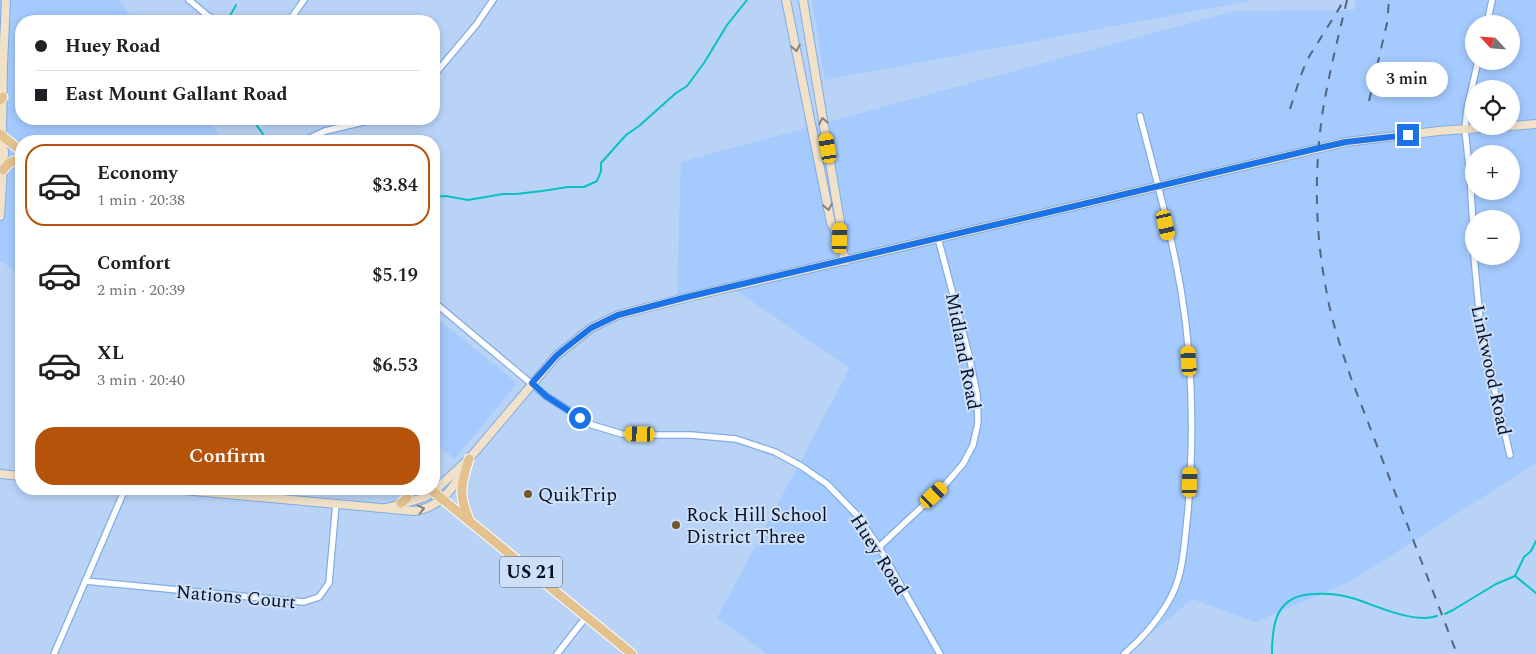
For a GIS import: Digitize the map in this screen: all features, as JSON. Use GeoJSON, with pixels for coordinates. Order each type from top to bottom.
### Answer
{"type":"FeatureCollection","features":[{"type":"Feature","properties":{"kind":"main road"},"geometry":{"type":"LineString","coordinates":[[0,136],[15,147]]}},
{"type":"Feature","properties":{"kind":"main road"},"geometry":{"type":"LineString","coordinates":[[3,170],[9,163],[15,160]]}},
{"type":"Feature","properties":{"kind":"main road"},"geometry":{"type":"LineString","coordinates":[[469,459],[461,490],[464,509],[470,522]]}},
{"type":"Feature","properties":{"kind":"main road"},"geometry":{"type":"LineString","coordinates":[[401,503],[408,495]]}},
{"type":"Feature","properties":{"kind":"main road","name":"US 21"},"geometry":{"type":"LineString","coordinates":[[437,495],[632,654]]}},
{"type":"Feature","properties":{"kind":"street"},"geometry":{"type":"LineString","coordinates":[[0,216],[4,153],[0,136],[1,99],[6,0]]}},
{"type":"Feature","properties":{"kind":"street"},"geometry":{"type":"LineString","coordinates":[[189,0],[207,15]]}},
{"type":"Feature","properties":{"kind":"street"},"geometry":{"type":"LineString","coordinates":[[293,15],[304,0]]}},
{"type":"Feature","properties":{"kind":"street"},"geometry":{"type":"LineString","coordinates":[[440,68],[476,26],[493,0]]}},
{"type":"Feature","properties":{"kind":"street"},"geometry":{"type":"LineString","coordinates":[[786,0],[831,223],[840,238]]}},
{"type":"Feature","properties":{"kind":"street"},"geometry":{"type":"LineString","coordinates":[[803,0],[845,260]]}},
{"type":"Feature","properties":{"kind":"street"},"geometry":{"type":"LineString","coordinates":[[1489,15],[1492,0]]}},
{"type":"Feature","properties":{"kind":"street"},"geometry":{"type":"LineString","coordinates":[[1124,654],[1150,629],[1172,594],[1180,570],[1190,482],[1191,391],[1188,343],[1181,290],[1140,116]]}},
{"type":"Feature","properties":{"kind":"street"},"geometry":{"type":"LineString","coordinates":[[1520,125],[1536,124]]}},
{"type":"Feature","properties":{"kind":"street"},"geometry":{"type":"LineString","coordinates":[[317,135],[351,125]]}},
{"type":"Feature","properties":{"kind":"street"},"geometry":{"type":"LineString","coordinates":[[440,483],[469,459],[556,356],[591,328],[618,315],[687,297],[1346,142],[1465,130]]}},
{"type":"Feature","properties":{"kind":"street"},"geometry":{"type":"LineString","coordinates":[[1466,135],[1472,210]]}},
{"type":"Feature","properties":{"kind":"street","name":"Midland Road"},"geometry":{"type":"LineString","coordinates":[[879,547],[943,487],[963,464],[972,445],[978,423],[977,394],[969,355],[938,238]]}},
{"type":"Feature","properties":{"kind":"street","name":"Linkwood Road"},"geometry":{"type":"LineString","coordinates":[[1475,265],[1481,332],[1510,454]]}},
{"type":"Feature","properties":{"kind":"street","name":"Huey Road"},"geometry":{"type":"LineString","coordinates":[[440,307],[546,396],[592,425],[622,434],[691,434],[736,439],[775,452],[801,466],[827,484],[856,514],[879,547],[940,654]]}},
{"type":"Feature","properties":{"kind":"street"},"geometry":{"type":"LineString","coordinates":[[242,495],[414,511],[421,510],[433,506],[442,499],[458,481],[469,459]]}},
{"type":"Feature","properties":{"kind":"street"},"geometry":{"type":"LineString","coordinates":[[0,474],[15,475]]}},
{"type":"Feature","properties":{"kind":"street"},"geometry":{"type":"LineString","coordinates":[[54,654],[122,495]]}},
{"type":"Feature","properties":{"kind":"street"},"geometry":{"type":"LineString","coordinates":[[386,508],[424,498],[427,495]]}},
{"type":"Feature","properties":{"kind":"street","name":"Nations Court"},"geometry":{"type":"LineString","coordinates":[[85,581],[304,602],[319,596],[329,583],[336,503]]}},
{"type":"Feature","properties":{"kind":"street"},"geometry":{"type":"LineString","coordinates":[[557,654],[586,617]]}},
{"type":"Feature","properties":{"kind":"shaded area"},"geometry":{"type":"Polygon","coordinates":[[[0,0],[119,0],[130,15],[15,15],[15,125],[212,125],[219,135],[15,135],[15,272],[3,262],[0,262],[0,0]]]}},
{"type":"Feature","properties":{"kind":"shaded area"},"geometry":{"type":"Polygon","coordinates":[[[812,0],[1254,0],[825,80],[812,0]]]}},
{"type":"Feature","properties":{"kind":"shaded area"},"geometry":{"type":"Polygon","coordinates":[[[1356,0],[1536,0],[1536,463],[1351,581],[1255,622],[1192,599],[1126,654],[767,654],[717,618],[850,368],[728,285],[677,296],[681,162],[1234,11],[1354,10],[1356,0]]]}},
{"type":"Feature","properties":{"kind":"shaded area"},"geometry":{"type":"Polygon","coordinates":[[[440,321],[517,383],[455,459],[440,447],[440,321]]]}},
{"type":"Feature","properties":{"kind":"waterway"},"geometry":{"type":"LineString","coordinates":[[440,196],[468,200],[503,194],[584,187],[597,181],[601,171],[601,163],[626,135],[687,86],[704,63],[727,25],[747,0]]}},
{"type":"Feature","properties":{"kind":"waterway"},"geometry":{"type":"LineString","coordinates":[[230,15],[236,5]]}},
{"type":"Feature","properties":{"kind":"waterway"},"geometry":{"type":"LineString","coordinates":[[256,125],[264,135]]}},
{"type":"Feature","properties":{"kind":"waterway"},"geometry":{"type":"LineString","coordinates":[[1515,576],[1524,557],[1531,551],[1536,541]]}},
{"type":"Feature","properties":{"kind":"waterway"},"geometry":{"type":"LineString","coordinates":[[1515,576],[1536,593]]}},
{"type":"Feature","properties":{"kind":"waterway"},"geometry":{"type":"LineString","coordinates":[[1445,614],[1496,584],[1515,576]]}},
{"type":"Feature","properties":{"kind":"waterway"},"geometry":{"type":"LineString","coordinates":[[1272,654],[1273,632],[1279,613],[1291,599],[1301,596],[1337,595],[1352,598],[1405,616],[1417,618],[1437,616]]}},
{"type":"Feature","properties":{"kind":"railway"},"geometry":{"type":"LineString","coordinates":[[1290,109],[1307,60],[1343,0]]}},
{"type":"Feature","properties":{"kind":"railway"},"geometry":{"type":"LineString","coordinates":[[1347,0],[1327,87],[1319,138],[1317,205],[1323,272],[1337,337],[1351,378],[1457,654]]}},
{"type":"Feature","properties":{"kind":"railway"},"geometry":{"type":"LineString","coordinates":[[1369,101],[1387,23],[1389,0]]}},
{"type":"Feature","properties":{"kind":"place","name":"QuikTrip"},"geometry":{"type":"Point","coordinates":[528,494]}},
{"type":"Feature","properties":{"kind":"place","name":"Rock Hill School District Three"},"geometry":{"type":"Point","coordinates":[676,525]}},
{"type":"Feature","properties":{"kind":"route"},"geometry":{"type":"LineString","coordinates":[[580,418],[546,396],[532,383],[563,350],[591,328],[618,315],[687,297],[1319,148],[1346,142],[1408,135]]}}]}
